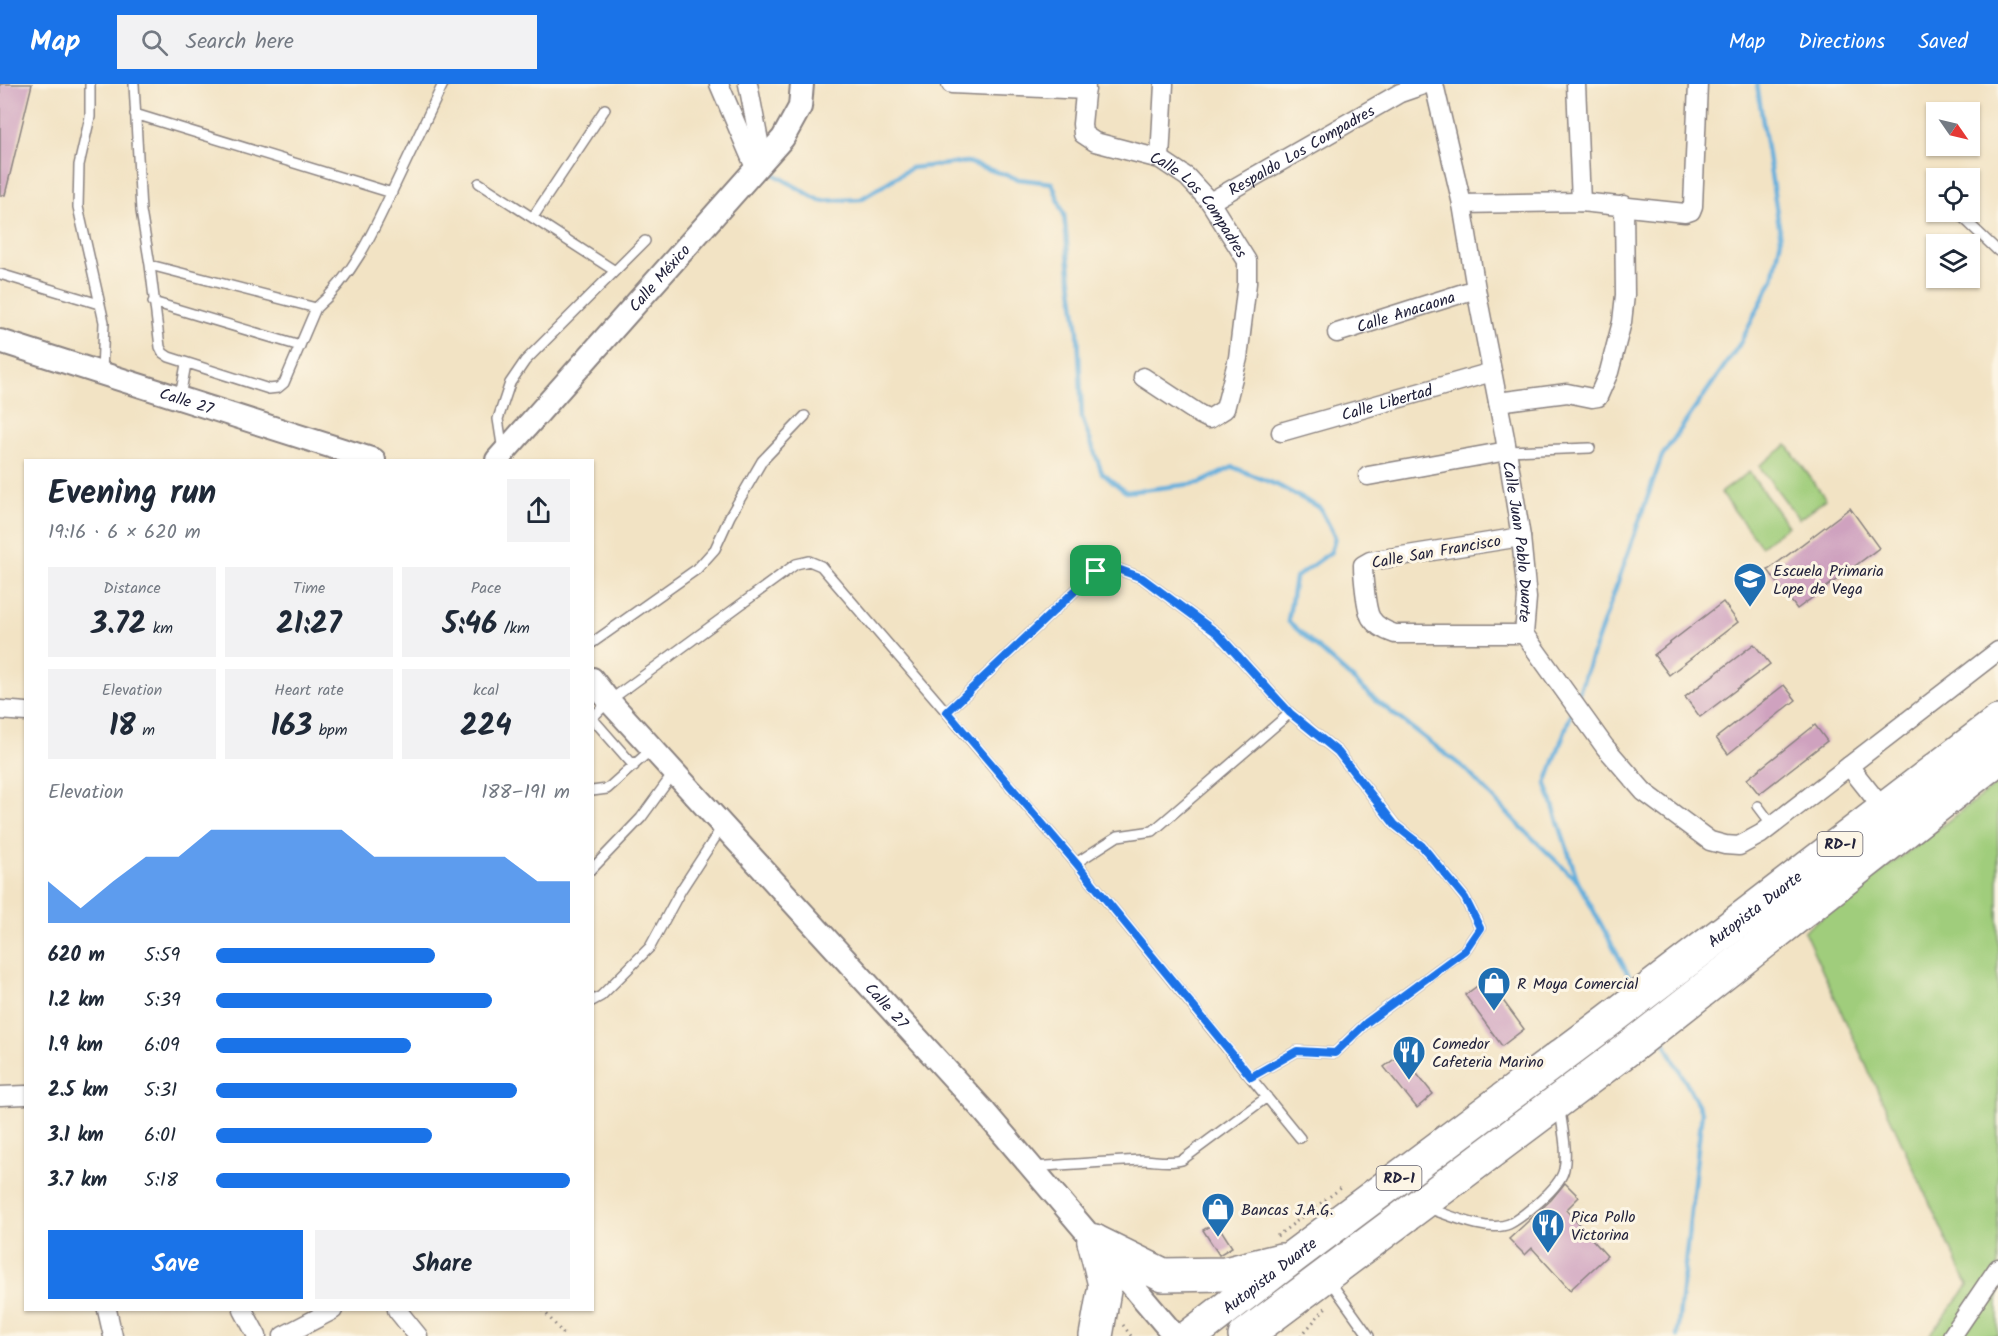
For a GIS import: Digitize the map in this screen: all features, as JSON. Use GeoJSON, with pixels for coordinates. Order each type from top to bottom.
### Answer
{"type":"FeatureCollection","features":[{"type":"Feature","properties":{"kind":"highway","name":"Autopista Duarte"},"geometry":{"type":"LineString","coordinates":[[1190,1336],[1282,1249],[1608,1021],[1998,722]]}},
{"type":"Feature","properties":{"kind":"highway","name":"Autopista Duarte"},"geometry":{"type":"LineString","coordinates":[[1245,1336],[1332,1284],[1419,1205],[1633,1045],[1998,758]]}},
{"type":"Feature","properties":{"kind":"highway"},"geometry":{"type":"LineString","coordinates":[[1094,1241],[1163,1275],[1225,1274],[1282,1249]]}},
{"type":"Feature","properties":{"kind":"highway"},"geometry":{"type":"LineString","coordinates":[[1094,1241],[1104,1285],[1096,1336]]}},
{"type":"Feature","properties":{"kind":"street"},"geometry":{"type":"LineString","coordinates":[[719,84],[748,148],[762,163]]}},
{"type":"Feature","properties":{"kind":"street"},"geometry":{"type":"LineString","coordinates":[[748,84],[762,163]]}},
{"type":"Feature","properties":{"kind":"street","name":"Calle México"},"geometry":{"type":"LineString","coordinates":[[500,457],[783,138],[800,107],[802,84]]}},
{"type":"Feature","properties":{"kind":"street"},"geometry":{"type":"LineString","coordinates":[[951,84],[1086,87]]}},
{"type":"Feature","properties":{"kind":"street"},"geometry":{"type":"LineString","coordinates":[[1160,159],[1164,84]]}},
{"type":"Feature","properties":{"kind":"street","name":"Respaldo Los Compadres"},"geometry":{"type":"LineString","coordinates":[[1210,202],[1400,93],[1426,84]]}},
{"type":"Feature","properties":{"kind":"street","name":"Calle Juan Pablo Duarte"},"geometry":{"type":"LineString","coordinates":[[1434,84],[1462,204],[1507,451],[1521,537],[1527,598],[1524,634],[1605,747],[1644,792],[1710,841],[1739,846],[1773,825],[1998,651]]}},
{"type":"Feature","properties":{"kind":"street"},"geometry":{"type":"LineString","coordinates":[[1576,84],[1581,202]]}},
{"type":"Feature","properties":{"kind":"street"},"geometry":{"type":"LineString","coordinates":[[1462,204],[1581,202],[1686,213],[1690,211],[1698,84]]}},
{"type":"Feature","properties":{"kind":"street","name":"Calle Los Compadres"},"geometry":{"type":"LineString","coordinates":[[1086,87],[1083,134],[1095,142],[1160,159],[1187,177],[1210,202],[1247,261],[1247,283],[1238,358],[1225,409],[1209,419],[1143,377]]}},
{"type":"Feature","properties":{"kind":"street"},"geometry":{"type":"LineString","coordinates":[[1498,402],[1567,393],[1598,397],[1609,372],[1623,313],[1625,295],[1624,205]]}},
{"type":"Feature","properties":{"kind":"street","name":"Calle Anacaona"},"geometry":{"type":"LineString","coordinates":[[1337,333],[1476,289]]}},
{"type":"Feature","properties":{"kind":"street","name":"Calle 27"},"geometry":{"type":"LineString","coordinates":[[0,341],[371,459]]}},
{"type":"Feature","properties":{"kind":"street","name":"Calle Libertad"},"geometry":{"type":"LineString","coordinates":[[1281,432],[1492,372]]}},
{"type":"Feature","properties":{"kind":"street"},"geometry":{"type":"LineString","coordinates":[[1368,476],[1507,451]]}},
{"type":"Feature","properties":{"kind":"street","name":"Calle San Francisco"},"geometry":{"type":"LineString","coordinates":[[1521,537],[1370,561],[1363,565],[1363,575],[1370,617],[1382,629],[1395,634],[1524,634]]}},
{"type":"Feature","properties":{"kind":"street","name":"Calle 27"},"geometry":{"type":"LineString","coordinates":[[594,681],[982,1109],[1174,1336]]}},
{"type":"Feature","properties":{"kind":"street"},"geometry":{"type":"LineString","coordinates":[[0,710],[24,712]]}},
{"type":"Feature","properties":{"kind":"street"},"geometry":{"type":"LineString","coordinates":[[1849,766],[1884,810]]}},
{"type":"Feature","properties":{"kind":"street"},"geometry":{"type":"LineString","coordinates":[[0,1096],[24,1095]]}},
{"type":"Feature","properties":{"kind":"street"},"geometry":{"type":"LineString","coordinates":[[1952,1336],[1998,1268]]}},
{"type":"Feature","properties":{"kind":"street"},"geometry":{"type":"LineString","coordinates":[[107,1311],[113,1336]]}},
{"type":"Feature","properties":{"kind":"street"},"geometry":{"type":"LineString","coordinates":[[244,1311],[257,1336]]}},
{"type":"Feature","properties":{"kind":"street"},"geometry":{"type":"LineString","coordinates":[[283,1336],[331,1311]]}},
{"type":"Feature","properties":{"kind":"street"},"geometry":{"type":"LineString","coordinates":[[398,1311],[418,1336]]}},
{"type":"Feature","properties":{"kind":"lane"},"geometry":{"type":"LineString","coordinates":[[90,84],[90,117],[79,165],[78,207],[104,322],[102,373]]}},
{"type":"Feature","properties":{"kind":"lane"},"geometry":{"type":"LineString","coordinates":[[134,84],[141,211],[160,347],[163,353],[186,364],[269,389],[278,388],[284,383],[316,308],[333,294],[370,237],[443,84]]}},
{"type":"Feature","properties":{"kind":"lane"},"geometry":{"type":"LineString","coordinates":[[533,218],[605,109]]}},
{"type":"Feature","properties":{"kind":"lane"},"geometry":{"type":"LineString","coordinates":[[135,114],[392,192]]}},
{"type":"Feature","properties":{"kind":"lane"},"geometry":{"type":"LineString","coordinates":[[479,183],[615,271]]}},
{"type":"Feature","properties":{"kind":"lane"},"geometry":{"type":"LineString","coordinates":[[1968,222],[1998,251]]}},
{"type":"Feature","properties":{"kind":"lane"},"geometry":{"type":"LineString","coordinates":[[500,457],[498,419],[510,383],[525,361],[645,241]]}},
{"type":"Feature","properties":{"kind":"lane"},"geometry":{"type":"LineString","coordinates":[[150,265],[316,308]]}},
{"type":"Feature","properties":{"kind":"lane"},"geometry":{"type":"LineString","coordinates":[[0,274],[99,304]]}},
{"type":"Feature","properties":{"kind":"lane"},"geometry":{"type":"LineString","coordinates":[[153,302],[300,346]]}},
{"type":"Feature","properties":{"kind":"lane"},"geometry":{"type":"LineString","coordinates":[[180,398],[186,364]]}},
{"type":"Feature","properties":{"kind":"lane"},"geometry":{"type":"LineString","coordinates":[[594,642],[698,569],[715,549],[730,516],[762,461],[806,416]]}},
{"type":"Feature","properties":{"kind":"lane"},"geometry":{"type":"LineString","coordinates":[[1507,451],[1590,448]]}},
{"type":"Feature","properties":{"kind":"lane"},"geometry":{"type":"LineString","coordinates":[[594,716],[609,700],[796,564],[809,561],[821,566],[1076,863],[1300,1138]]}},
{"type":"Feature","properties":{"kind":"lane"},"geometry":{"type":"LineString","coordinates":[[947,712],[1096,571],[1115,568],[1142,578],[1217,633],[1290,713],[1338,752],[1395,825],[1422,846],[1465,898],[1480,928],[1465,950],[1366,1023],[1335,1053],[1297,1051],[1251,1077]]}},
{"type":"Feature","properties":{"kind":"lane"},"geometry":{"type":"LineString","coordinates":[[1076,863],[1118,836],[1153,831],[1290,713]]}},
{"type":"Feature","properties":{"kind":"lane"},"geometry":{"type":"LineString","coordinates":[[594,720],[634,766]]}},
{"type":"Feature","properties":{"kind":"lane"},"geometry":{"type":"LineString","coordinates":[[594,791],[607,789],[653,748]]}},
{"type":"Feature","properties":{"kind":"lane"},"geometry":{"type":"LineString","coordinates":[[594,867],[641,818],[675,772]]}},
{"type":"Feature","properties":{"kind":"lane"},"geometry":{"type":"LineString","coordinates":[[1758,806],[1773,825]]}},
{"type":"Feature","properties":{"kind":"lane"},"geometry":{"type":"LineString","coordinates":[[594,1000],[601,996],[650,947],[681,890],[724,825]]}},
{"type":"Feature","properties":{"kind":"lane"},"geometry":{"type":"LineString","coordinates":[[1032,1167],[1079,1163],[1182,1160],[1267,1098]]}},
{"type":"Feature","properties":{"kind":"lane"},"geometry":{"type":"LineString","coordinates":[[1419,1205],[1465,1221],[1493,1226],[1508,1225],[1525,1214],[1547,1194],[1564,1170],[1565,1149],[1559,1101]]}},
{"type":"Feature","properties":{"kind":"lane"},"geometry":{"type":"LineString","coordinates":[[1332,1284],[1369,1336]]}},
{"type":"Feature","properties":{"kind":"path"},"geometry":{"type":"LineString","coordinates":[[1282,1249],[1294,1222],[1350,1182]]}},
{"type":"Feature","properties":{"kind":"path"},"geometry":{"type":"LineString","coordinates":[[1301,1336],[1320,1315],[1332,1284]]}},
{"type":"Feature","properties":{"kind":"path"},"geometry":{"type":"LineString","coordinates":[[544,1311],[565,1336]]}},
{"type":"Feature","properties":{"kind":"green space"},"geometry":{"type":"Polygon","coordinates":[[[1787,445],[1826,499],[1799,519],[1759,466],[1787,445]]]}},
{"type":"Feature","properties":{"kind":"green space"},"geometry":{"type":"Polygon","coordinates":[[[1749,472],[1788,526],[1761,546],[1721,493],[1749,472]]]}},
{"type":"Feature","properties":{"kind":"green space"},"geometry":{"type":"Polygon","coordinates":[[[1998,783],[1998,1336],[1929,1336],[1968,1286],[1804,931],[1998,783]]]}},
{"type":"Feature","properties":{"kind":"building"},"geometry":{"type":"Polygon","coordinates":[[[0,84],[32,84],[5,195],[0,195],[0,84]]]}},
{"type":"Feature","properties":{"kind":"building"},"geometry":{"type":"Polygon","coordinates":[[[1850,508],[1879,548],[1797,609],[1768,570],[1850,508]]]}},
{"type":"Feature","properties":{"kind":"building"},"geometry":{"type":"Polygon","coordinates":[[[1723,602],[1738,622],[1669,675],[1654,655],[1723,602]]]}},
{"type":"Feature","properties":{"kind":"building"},"geometry":{"type":"Polygon","coordinates":[[[1754,644],[1770,664],[1700,717],[1685,697],[1754,644]]]}},
{"type":"Feature","properties":{"kind":"building"},"geometry":{"type":"Polygon","coordinates":[[[1784,685],[1796,700],[1728,754],[1716,738],[1784,685]]]}},
{"type":"Feature","properties":{"kind":"building"},"geometry":{"type":"Polygon","coordinates":[[[1815,725],[1827,741],[1759,794],[1747,779],[1815,725]]]}},
{"type":"Feature","properties":{"kind":"building","name":"R Moya Comercial"},"geometry":{"type":"Polygon","coordinates":[[[1487,979],[1524,1029],[1502,1046],[1465,995],[1487,979]]]}},
{"type":"Feature","properties":{"kind":"building","name":"Comedor Cafeteria Marino"},"geometry":{"type":"Polygon","coordinates":[[[1401,1054],[1433,1094],[1417,1108],[1384,1067],[1401,1054]]]}},
{"type":"Feature","properties":{"kind":"building"},"geometry":{"type":"Polygon","coordinates":[[[1565,1183],[1579,1197],[1566,1210],[1607,1256],[1570,1290],[1532,1248],[1525,1255],[1509,1239],[1551,1200],[1565,1183]]]}},
{"type":"Feature","properties":{"kind":"building","name":"Bancas J.A.G."},"geometry":{"type":"Polygon","coordinates":[[[1216,1222],[1232,1247],[1219,1255],[1203,1230],[1216,1222]]]}},
{"type":"Feature","properties":{"kind":"waterway"},"geometry":{"type":"LineString","coordinates":[[1577,698],[1662,456],[1739,345],[1773,279],[1781,239],[1757,84]]}},
{"type":"Feature","properties":{"kind":"waterway"},"geometry":{"type":"LineString","coordinates":[[774,174],[820,201],[861,199],[911,168],[967,162],[1018,179],[1052,183],[1064,215],[1078,332],[1082,418],[1102,473],[1126,492],[1200,483],[1233,467],[1279,486],[1320,508],[1335,537],[1331,552],[1295,578],[1288,621],[1378,702],[1464,768],[1578,882]]}},
{"type":"Feature","properties":{"kind":"waterway"},"geometry":{"type":"LineString","coordinates":[[1572,711],[1546,784],[1578,882],[1634,985]]}},
{"type":"Feature","properties":{"kind":"waterway"},"geometry":{"type":"LineString","coordinates":[[1662,1038],[1702,1112],[1677,1336]]}},
{"type":"Feature","properties":{"kind":"place","name":"Escuela Primaria Lope de Vega"},"geometry":{"type":"Point","coordinates":[1750,608]}},
{"type":"Feature","properties":{"kind":"place","name":"R Moya Comercial"},"geometry":{"type":"Point","coordinates":[1494,1012]}},
{"type":"Feature","properties":{"kind":"place","name":"Comedor Cafeteria Marino"},"geometry":{"type":"Point","coordinates":[1409,1081]}},
{"type":"Feature","properties":{"kind":"place","name":"Bancas J.A.G."},"geometry":{"type":"Point","coordinates":[1218,1238]}},
{"type":"Feature","properties":{"kind":"place","name":"Pica Pollo Victorina"},"geometry":{"type":"Point","coordinates":[1548,1254]}},
{"type":"Feature","properties":{"kind":"route"},"geometry":{"type":"LineString","coordinates":[[1115,568],[1142,578],[1217,633],[1290,713],[1338,752],[1395,825],[1422,846],[1465,898],[1480,928],[1465,950],[1366,1023],[1335,1053],[1297,1051],[1251,1077],[1076,863],[947,712],[1096,571],[1115,568]]}}]}
